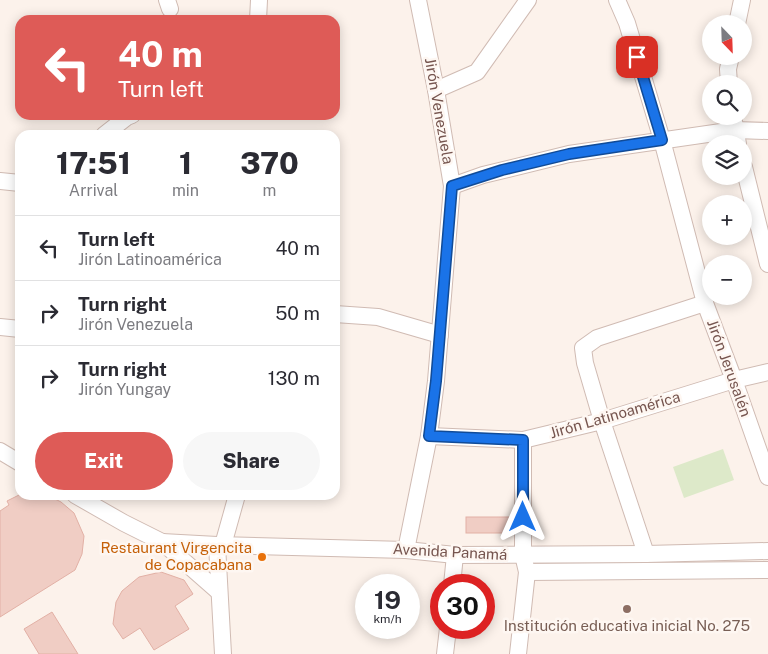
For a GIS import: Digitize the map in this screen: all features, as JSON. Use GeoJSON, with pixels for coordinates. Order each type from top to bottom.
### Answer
{"type":"FeatureCollection","features":[{"type":"Feature","properties":{"kind":"street"},"geometry":{"type":"LineString","coordinates":[[258,15],[259,0]]}},
{"type":"Feature","properties":{"kind":"street","name":"Jirón Venezuela"},"geometry":{"type":"LineString","coordinates":[[406,550],[429,436],[440,336],[452,186],[436,90],[418,0]]}},
{"type":"Feature","properties":{"kind":"street"},"geometry":{"type":"LineString","coordinates":[[436,90],[478,72],[528,0]]}},
{"type":"Feature","properties":{"kind":"street","name":"Jirón Jerusalén"},"geometry":{"type":"LineString","coordinates":[[617,0],[627,22],[662,140],[702,293]]}},
{"type":"Feature","properties":{"kind":"street"},"geometry":{"type":"LineString","coordinates":[[739,15],[742,0]]}},
{"type":"Feature","properties":{"kind":"street"},"geometry":{"type":"LineString","coordinates":[[110,130],[122,120]]}},
{"type":"Feature","properties":{"kind":"street"},"geometry":{"type":"LineString","coordinates":[[452,186],[492,173],[569,154],[736,130],[768,131]]}},
{"type":"Feature","properties":{"kind":"street"},"geometry":{"type":"LineString","coordinates":[[0,181],[15,182]]}},
{"type":"Feature","properties":{"kind":"street"},"geometry":{"type":"LineString","coordinates":[[748,185],[768,264]]}},
{"type":"Feature","properties":{"kind":"street"},"geometry":{"type":"LineString","coordinates":[[646,554],[602,421],[583,355],[583,348],[597,338],[702,305]]}},
{"type":"Feature","properties":{"kind":"street","name":"Jirón Jerusalén"},"geometry":{"type":"LineString","coordinates":[[705,305],[768,477]]}},
{"type":"Feature","properties":{"kind":"street"},"geometry":{"type":"LineString","coordinates":[[340,314],[378,317],[440,336]]}},
{"type":"Feature","properties":{"kind":"street"},"geometry":{"type":"LineString","coordinates":[[0,326],[15,328]]}},
{"type":"Feature","properties":{"kind":"street","name":"Jirón Latinoamérica"},"geometry":{"type":"LineString","coordinates":[[429,436],[523,440],[602,421],[734,380],[768,372]]}},
{"type":"Feature","properties":{"kind":"street"},"geometry":{"type":"LineString","coordinates":[[518,654],[527,572],[523,555],[523,440]]}},
{"type":"Feature","properties":{"kind":"street"},"geometry":{"type":"LineString","coordinates":[[0,451],[15,460]]}},
{"type":"Feature","properties":{"kind":"street"},"geometry":{"type":"LineString","coordinates":[[84,500],[162,542],[220,592]]}},
{"type":"Feature","properties":{"kind":"street"},"geometry":{"type":"LineString","coordinates":[[224,654],[220,592],[220,545],[234,500]]}},
{"type":"Feature","properties":{"kind":"street","name":"Avenida Panamá"},"geometry":{"type":"LineString","coordinates":[[162,542],[406,550],[454,555],[768,551]]}},
{"type":"Feature","properties":{"kind":"street"},"geometry":{"type":"LineString","coordinates":[[453,574],[454,555]]}},
{"type":"Feature","properties":{"kind":"street","name":"Avenida Panamá"},"geometry":{"type":"LineString","coordinates":[[527,572],[768,570]]}},
{"type":"Feature","properties":{"kind":"street"},"geometry":{"type":"LineString","coordinates":[[445,654],[447,639]]}},
{"type":"Feature","properties":{"kind":"green space"},"geometry":{"type":"Polygon","coordinates":[[[723,449],[734,480],[684,498],[673,467],[723,449]]]}},
{"type":"Feature","properties":{"kind":"building"},"geometry":{"type":"Polygon","coordinates":[[[15,497],[15,500],[57,500],[74,513],[84,536],[82,554],[75,570],[0,617],[0,511],[9,505],[7,501],[15,497]]]}},
{"type":"Feature","properties":{"kind":"building"},"geometry":{"type":"Polygon","coordinates":[[[466,517],[513,517],[513,533],[466,533],[466,517]]]}},
{"type":"Feature","properties":{"kind":"building"},"geometry":{"type":"Polygon","coordinates":[[[161,572],[184,580],[193,594],[175,606],[189,629],[154,650],[140,628],[123,639],[113,624],[116,602],[122,591],[139,577],[161,572]]]}},
{"type":"Feature","properties":{"kind":"building"},"geometry":{"type":"Polygon","coordinates":[[[52,612],[78,654],[39,654],[24,629],[52,612]]]}},
{"type":"Feature","properties":{"kind":"place","name":"Restaurant Virgencita de Copacabana"},"geometry":{"type":"Point","coordinates":[262,557]}},
{"type":"Feature","properties":{"kind":"place","name":"Institución educativa inicial No. 275"},"geometry":{"type":"Point","coordinates":[627,609]}},
{"type":"Feature","properties":{"kind":"route"},"geometry":{"type":"LineString","coordinates":[[523,517],[523,440],[429,436],[436,381],[452,186],[483,175],[569,154],[662,140],[637,57]]}}]}
